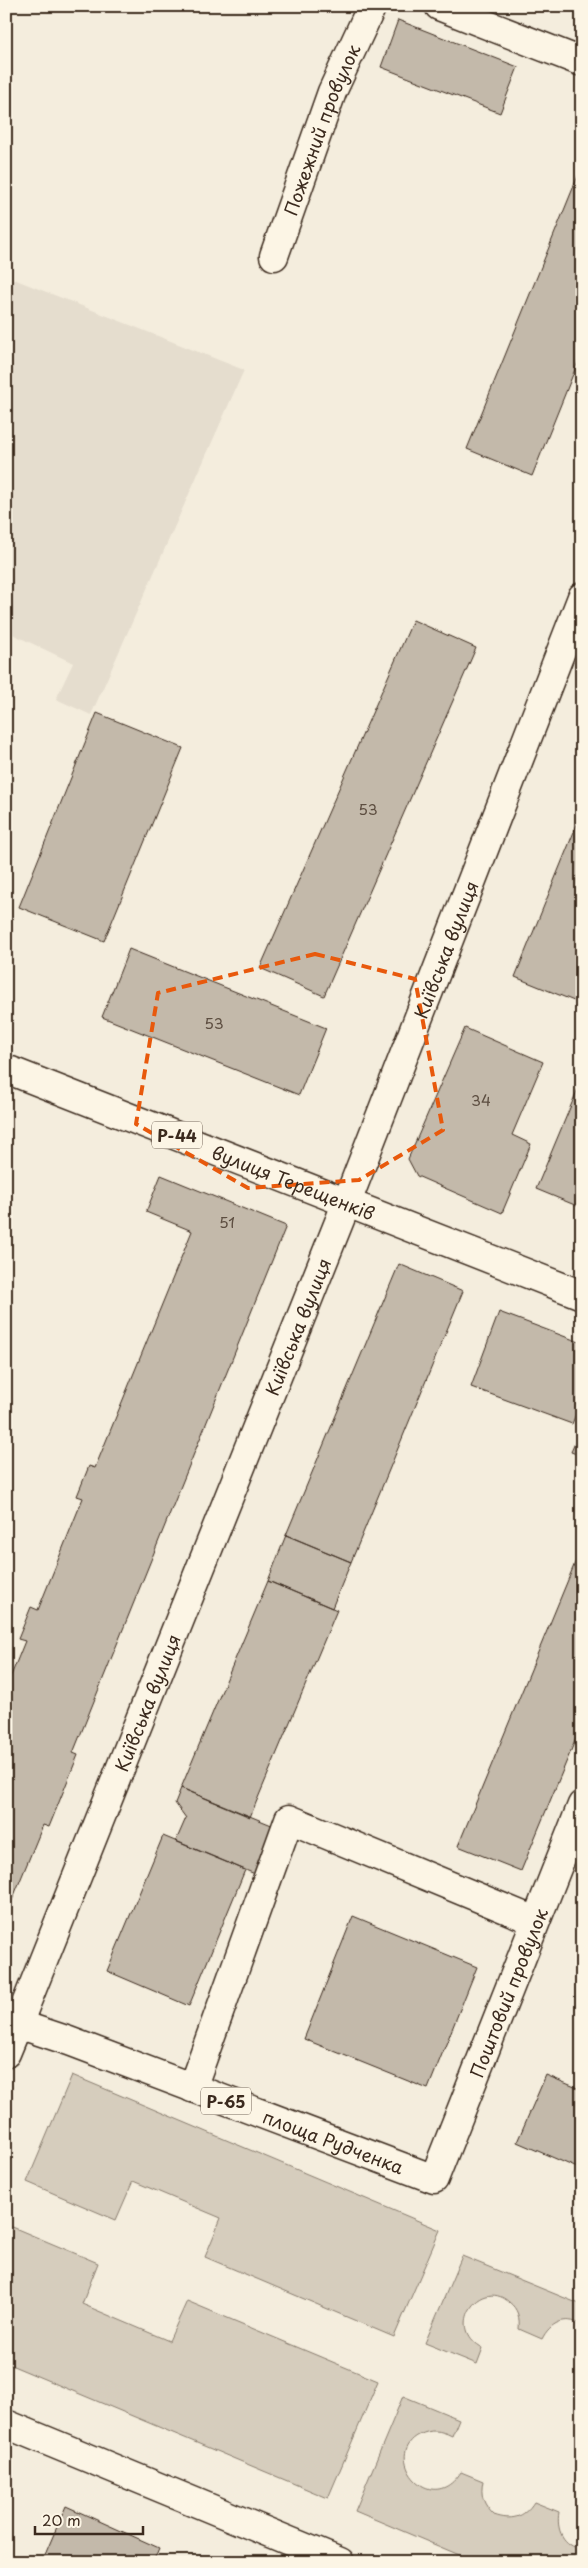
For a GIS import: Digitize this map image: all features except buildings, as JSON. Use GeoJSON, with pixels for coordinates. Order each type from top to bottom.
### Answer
{"type":"FeatureCollection","features":[{"type":"Feature","properties":{"kind":"street","name":"Пожежний провулок"},"geometry":{"type":"LineString","coordinates":[[274,256],[332,92],[372,6]]}},
{"type":"Feature","properties":{"kind":"street"},"geometry":{"type":"LineString","coordinates":[[439,6],[582,62]]}},
{"type":"Feature","properties":{"kind":"street","name":"Київська вулиця"},"geometry":{"type":"LineString","coordinates":[[6,2052],[12,2022],[347,1202],[582,598]]}},
{"type":"Feature","properties":{"kind":"street","name":"вулиця Терещенків"},"geometry":{"type":"LineString","coordinates":[[6,1069],[582,1295]]}},
{"type":"Feature","properties":{"kind":"street","name":"Поштовий провулок"},"geometry":{"type":"LineString","coordinates":[[434,2180],[534,1920],[582,1804]]}},
{"type":"Feature","properties":{"kind":"street"},"geometry":{"type":"LineString","coordinates":[[192,2088],[289,1819],[534,1920]]}},
{"type":"Feature","properties":{"kind":"street","name":"площа Рудченка"},"geometry":{"type":"LineString","coordinates":[[12,2022],[69,2041],[434,2180]]}},
{"type":"Feature","properties":{"kind":"street"},"geometry":{"type":"LineString","coordinates":[[6,2424],[340,2562]]}},
{"type":"Feature","properties":{"kind":"highlighted area"},"geometry":{"type":"Polygon","coordinates":[[[315,954],[415,979],[443,1130],[359,1180],[248,1188],[136,1124],[158,993],[315,954]]]}},
{"type":"Feature","properties":{"kind":"shaded area"},"geometry":{"type":"Polygon","coordinates":[[[6,276],[244,370],[91,715],[56,699],[73,663],[6,631],[6,276]]]}},
{"type":"Feature","properties":{"kind":"shaded area"},"geometry":{"type":"Polygon","coordinates":[[[72,2075],[440,2230],[394,2337],[205,2257],[221,2218],[133,2181],[116,2220],[27,2182],[72,2075]]]}},
{"type":"Feature","properties":{"kind":"shaded area"},"geometry":{"type":"Polygon","coordinates":[[[10,2226],[98,2263],[82,2304],[169,2341],[187,2301],[378,2381],[328,2498],[6,2363],[6,2234],[10,2226]]]}},
{"type":"Feature","properties":{"kind":"shaded area"},"geometry":{"type":"Polygon","coordinates":[[[462,2256],[582,2305],[582,2325],[570,2321],[559,2322],[545,2333],[542,2339],[519,2329],[518,2314],[509,2302],[498,2296],[488,2296],[478,2300],[471,2308],[467,2318],[467,2328],[472,2339],[483,2348],[477,2364],[425,2343],[462,2256]]]}},
{"type":"Feature","properties":{"kind":"shaded area"},"geometry":{"type":"Polygon","coordinates":[[[403,2396],[459,2419],[452,2436],[439,2431],[432,2431],[419,2435],[409,2444],[405,2456],[407,2468],[414,2479],[424,2487],[436,2489],[449,2485],[461,2472],[483,2481],[482,2495],[485,2503],[494,2515],[500,2517],[517,2517],[526,2512],[534,2502],[559,2512],[558,2519],[562,2536],[570,2544],[582,2549],[582,2562],[476,2562],[355,2511],[403,2396]]]}}]}
